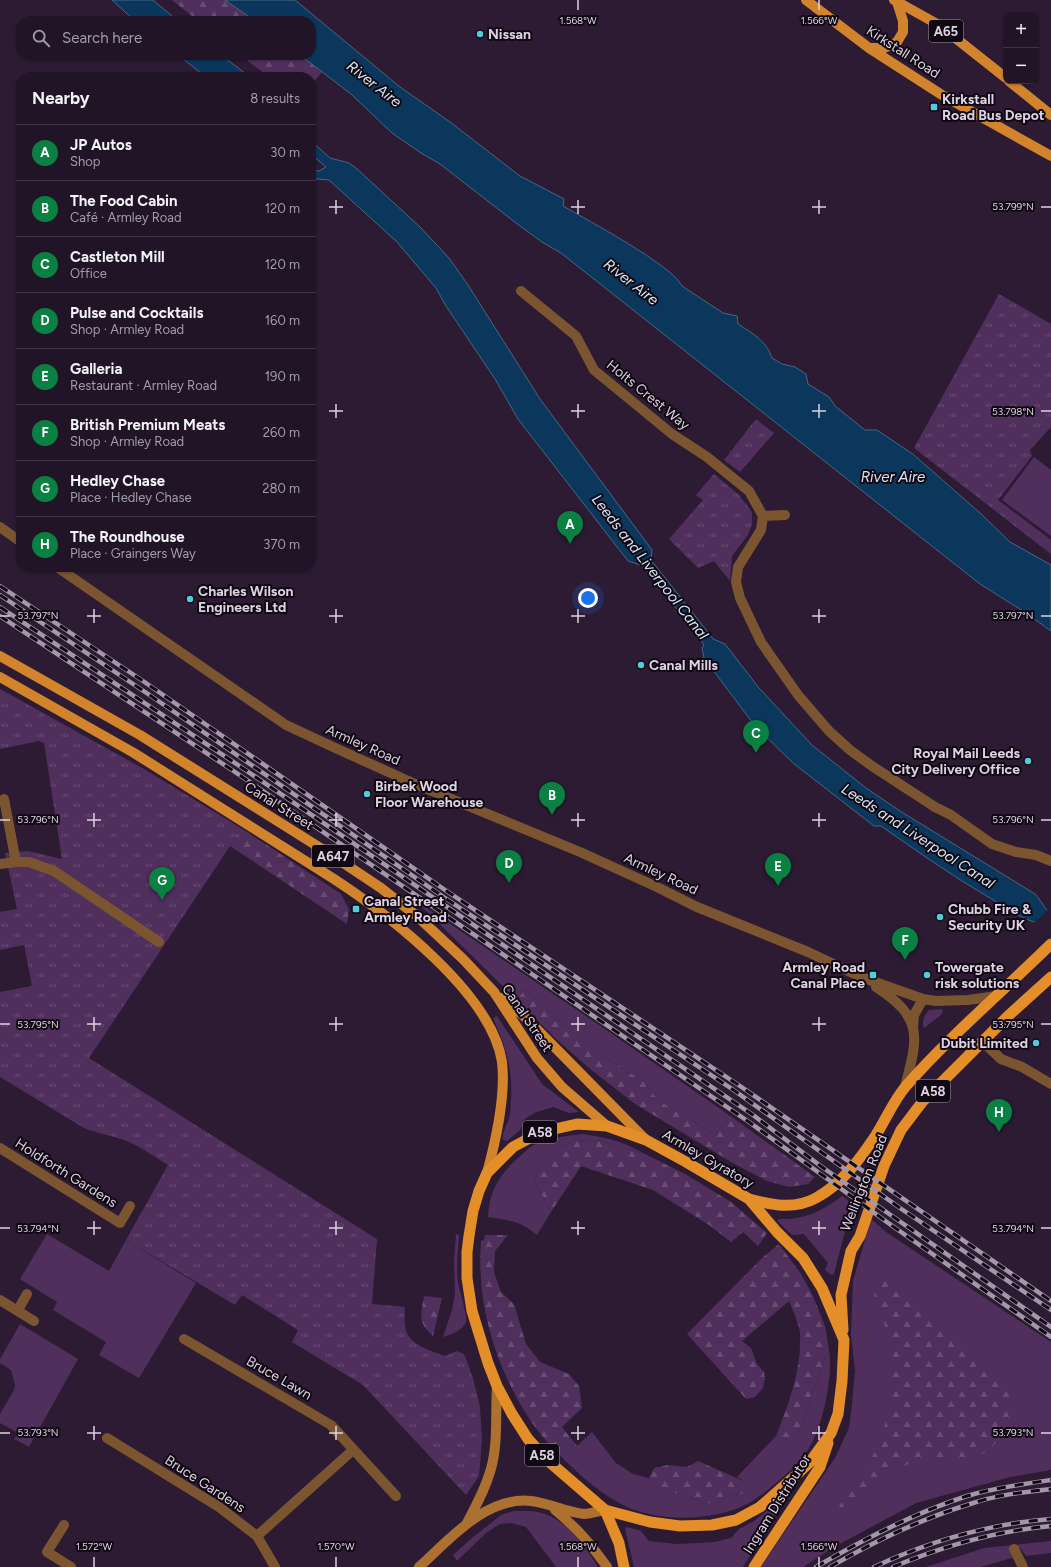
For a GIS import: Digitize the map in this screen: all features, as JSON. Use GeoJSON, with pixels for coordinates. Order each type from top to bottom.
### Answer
{"type":"FeatureCollection","features":[{"type":"Feature","properties":{"kind":"highway","name":"Wellington Road"},"geometry":{"type":"LineString","coordinates":[[749,1199],[773,1205],[794,1206],[815,1199],[833,1187],[856,1163],[876,1135],[905,1087],[950,1039],[1049,946]]}},
{"type":"Feature","properties":{"kind":"highway","name":"Wellington Road"},"geometry":{"type":"LineString","coordinates":[[844,1340],[841,1295],[851,1251],[860,1236],[884,1166],[901,1130],[924,1101],[1008,1016],[1051,977]]}},
{"type":"Feature","properties":{"kind":"highway","name":"Armley Gyratory"},"geometry":{"type":"LineString","coordinates":[[577,1124],[607,1126],[646,1140],[749,1199],[777,1232],[802,1258],[822,1288],[844,1340],[839,1407],[831,1433],[810,1462],[760,1507],[736,1520],[712,1525],[680,1526],[650,1522],[605,1510],[546,1460],[528,1439],[497,1386],[488,1363],[472,1310],[467,1278],[467,1252],[473,1211],[479,1191],[487,1173],[513,1147],[541,1132],[577,1124]]}},
{"type":"Feature","properties":{"kind":"highway","name":"Ingram Distributor"},"geometry":{"type":"LineString","coordinates":[[754,1567],[820,1467],[831,1433]]}},
{"type":"Feature","properties":{"kind":"highway","name":"A58"},"geometry":{"type":"LineString","coordinates":[[605,1510],[619,1543],[624,1567]]}},
{"type":"Feature","properties":{"kind":"main road","name":"Kirkstall Road"},"geometry":{"type":"LineString","coordinates":[[806,0],[869,48],[942,95],[1051,156]]}},
{"type":"Feature","properties":{"kind":"main road"},"geometry":{"type":"LineString","coordinates":[[869,48],[884,48],[897,42],[903,32],[903,21],[895,1]]}},
{"type":"Feature","properties":{"kind":"main road","name":"A65"},"geometry":{"type":"LineString","coordinates":[[895,1],[939,25],[1003,76]]}},
{"type":"Feature","properties":{"kind":"main road"},"geometry":{"type":"LineString","coordinates":[[1013,84],[1051,115]]}},
{"type":"Feature","properties":{"kind":"main road","name":"Canal Street"},"geometry":{"type":"LineString","coordinates":[[0,656],[140,735],[382,888],[418,917],[463,959],[494,992],[537,1058],[562,1087],[607,1126]]}},
{"type":"Feature","properties":{"kind":"main road","name":"A647"},"geometry":{"type":"LineString","coordinates":[[0,677],[134,753],[328,875],[366,900],[384,914],[442,966],[462,988],[484,1017],[494,1036],[502,1062],[503,1088],[499,1117],[487,1173]]}},
{"type":"Feature","properties":{"kind":"main road","name":"A647"},"geometry":{"type":"LineString","coordinates":[[494,992],[526,1018],[646,1140]]}},
{"type":"Feature","properties":{"kind":"main road"},"geometry":{"type":"LineString","coordinates":[[467,1523],[490,1475],[493,1461],[497,1386]]}},
{"type":"Feature","properties":{"kind":"main road"},"geometry":{"type":"LineString","coordinates":[[419,1567],[467,1523],[500,1505],[510,1502],[530,1501],[548,1504],[567,1511],[585,1514],[605,1510]]}},
{"type":"Feature","properties":{"kind":"main road"},"geometry":{"type":"LineString","coordinates":[[548,1504],[574,1525],[607,1567]]}},
{"type":"Feature","properties":{"kind":"street","name":"Holts Crest Way"},"geometry":{"type":"LineString","coordinates":[[521,291],[576,336],[594,370],[672,434],[707,457],[749,492],[763,516]]}},
{"type":"Feature","properties":{"kind":"street"},"geometry":{"type":"LineString","coordinates":[[785,515],[763,516],[761,530],[738,567],[736,582],[740,598],[761,642],[798,695],[829,731],[850,750],[872,766],[935,807],[951,815],[992,844],[1016,852],[1036,854],[1051,860]]}},
{"type":"Feature","properties":{"kind":"street"},"geometry":{"type":"LineString","coordinates":[[0,527],[16,538]]}},
{"type":"Feature","properties":{"kind":"street","name":"Armley Road"},"geometry":{"type":"LineString","coordinates":[[64,572],[286,725],[415,784],[580,852],[697,907],[808,952],[861,977],[924,999],[936,1001],[957,1001],[997,996]]}},
{"type":"Feature","properties":{"kind":"street"},"geometry":{"type":"LineString","coordinates":[[4,799],[16,862]]}},
{"type":"Feature","properties":{"kind":"street"},"geometry":{"type":"LineString","coordinates":[[0,864],[29,862],[54,871],[159,942]]}},
{"type":"Feature","properties":{"kind":"street","name":"Armley Road"},"geometry":{"type":"LineString","coordinates":[[861,977],[890,996],[903,1008],[909,1016],[913,1027]]}},
{"type":"Feature","properties":{"kind":"street","name":"Armley Road"},"geometry":{"type":"LineString","coordinates":[[905,1087],[915,1051],[913,1027],[914,1015],[924,999]]}},
{"type":"Feature","properties":{"kind":"street"},"geometry":{"type":"LineString","coordinates":[[982,1042],[1001,1059],[1022,1067],[1051,1084]]}},
{"type":"Feature","properties":{"kind":"street","name":"Holdforth Gardens"},"geometry":{"type":"LineString","coordinates":[[0,1148],[120,1223],[130,1206]]}},
{"type":"Feature","properties":{"kind":"street"},"geometry":{"type":"LineString","coordinates":[[18,1310],[27,1294]]}},
{"type":"Feature","properties":{"kind":"street"},"geometry":{"type":"LineString","coordinates":[[0,1300],[34,1321]]}},
{"type":"Feature","properties":{"kind":"street","name":"Bruce Lawn"},"geometry":{"type":"LineString","coordinates":[[184,1339],[331,1424],[396,1496]]}},
{"type":"Feature","properties":{"kind":"street","name":"Bruce Gardens"},"geometry":{"type":"LineString","coordinates":[[107,1438],[219,1507],[257,1536],[275,1567]]}},
{"type":"Feature","properties":{"kind":"street"},"geometry":{"type":"LineString","coordinates":[[257,1536],[353,1450]]}},
{"type":"Feature","properties":{"kind":"street"},"geometry":{"type":"LineString","coordinates":[[64,1525],[47,1552],[71,1567]]}},
{"type":"Feature","properties":{"kind":"street"},"geometry":{"type":"LineString","coordinates":[[1014,1549],[1023,1567]]}},
{"type":"Feature","properties":{"kind":"green space"},"geometry":{"type":"Polygon","coordinates":[[[172,0],[225,0],[248,16],[192,16],[172,0]]]}},
{"type":"Feature","properties":{"kind":"green space"},"geometry":{"type":"Polygon","coordinates":[[[247,60],[306,60],[322,72],[316,79],[316,72],[262,72],[247,60]]]}},
{"type":"Feature","properties":{"kind":"green space"},"geometry":{"type":"Polygon","coordinates":[[[999,294],[1051,324],[1051,427],[1030,450],[1032,456],[998,500],[1051,540],[1051,554],[914,448],[999,294]]]}},
{"type":"Feature","properties":{"kind":"green space"},"geometry":{"type":"Polygon","coordinates":[[[756,419],[774,433],[740,472],[724,460],[756,419]]]}},
{"type":"Feature","properties":{"kind":"green space"},"geometry":{"type":"Polygon","coordinates":[[[1034,457],[1051,470],[1051,536],[1002,500],[1034,457]]]}},
{"type":"Feature","properties":{"kind":"green space"},"geometry":{"type":"Polygon","coordinates":[[[714,474],[739,495],[752,512],[752,524],[748,535],[732,556],[730,581],[714,561],[698,568],[669,539],[703,500],[696,495],[714,474]]]}},
{"type":"Feature","properties":{"kind":"green space"},"geometry":{"type":"Polygon","coordinates":[[[0,689],[144,769],[241,828],[89,1058],[377,1239],[372,1304],[405,1307],[405,1326],[410,1338],[420,1346],[445,1356],[457,1351],[464,1354],[473,1378],[480,1407],[482,1439],[479,1476],[466,1495],[363,1385],[292,1342],[298,1330],[242,1295],[235,1305],[126,1240],[168,1165],[127,1141],[84,1128],[0,1077],[0,992],[32,986],[24,945],[0,950],[0,912],[17,909],[5,853],[28,851],[62,859],[44,743],[39,741],[0,749],[0,689]]]}},
{"type":"Feature","properties":{"kind":"green space"},"geometry":{"type":"Polygon","coordinates":[[[241,828],[341,894],[349,909],[347,924],[230,846],[241,828]]]}},
{"type":"Feature","properties":{"kind":"green space"},"geometry":{"type":"Polygon","coordinates":[[[415,900],[729,1115],[716,1135],[658,1100],[643,1081],[590,1048],[525,989],[517,1000],[415,900]]]}},
{"type":"Feature","properties":{"kind":"green space"},"geometry":{"type":"Polygon","coordinates":[[[525,989],[590,1048],[643,1081],[658,1100],[716,1135],[729,1115],[815,1177],[808,1184],[789,1187],[767,1181],[731,1162],[635,1104],[589,1068],[555,1038],[517,1000],[525,989]]]}},
{"type":"Feature","properties":{"kind":"green space"},"geometry":{"type":"Polygon","coordinates":[[[942,1009],[943,1012],[941,1015],[924,1028],[923,1021],[929,1010],[942,1009]]]}},
{"type":"Feature","properties":{"kind":"green space"},"geometry":{"type":"Polygon","coordinates":[[[497,1016],[542,1084],[579,1112],[569,1113],[553,1107],[534,1113],[525,1119],[520,1130],[507,1141],[503,1140],[503,1134],[510,1114],[511,1076],[503,1043],[493,1018],[497,1016]]]}},
{"type":"Feature","properties":{"kind":"green space"},"geometry":{"type":"Polygon","coordinates":[[[583,1134],[615,1141],[645,1154],[597,1140],[575,1141],[559,1148],[540,1166],[534,1180],[551,1212],[537,1235],[520,1224],[488,1217],[493,1191],[501,1176],[527,1150],[538,1143],[550,1139],[583,1134]]]}},
{"type":"Feature","properties":{"kind":"green space"},"geometry":{"type":"Polygon","coordinates":[[[597,1140],[645,1154],[685,1174],[731,1202],[767,1233],[758,1246],[743,1232],[731,1242],[709,1225],[653,1190],[581,1166],[551,1212],[534,1180],[540,1166],[559,1148],[575,1141],[597,1140]]]}},
{"type":"Feature","properties":{"kind":"green space"},"geometry":{"type":"Polygon","coordinates":[[[842,1196],[856,1206],[847,1223],[834,1274],[831,1275],[825,1270],[828,1263],[804,1234],[792,1235],[777,1221],[779,1219],[797,1218],[813,1214],[842,1196]]]}},
{"type":"Feature","properties":{"kind":"green space"},"geometry":{"type":"Polygon","coordinates":[[[871,1219],[886,1232],[1051,1342],[1051,1470],[1010,1477],[916,1503],[836,1546],[803,1567],[761,1567],[835,1458],[849,1428],[855,1371],[851,1335],[853,1281],[871,1219]]]}},
{"type":"Feature","properties":{"kind":"green space"},"geometry":{"type":"Polygon","coordinates":[[[47,1234],[109,1271],[126,1240],[196,1283],[139,1378],[99,1355],[106,1342],[53,1310],[57,1302],[20,1279],[47,1234]]]}},
{"type":"Feature","properties":{"kind":"green space"},"geometry":{"type":"Polygon","coordinates":[[[456,1234],[459,1235],[457,1276],[465,1309],[466,1322],[460,1330],[443,1337],[452,1310],[455,1293],[454,1262],[456,1234]]]}},
{"type":"Feature","properties":{"kind":"green space"},"geometry":{"type":"Polygon","coordinates":[[[485,1235],[508,1235],[495,1251],[494,1272],[501,1292],[514,1304],[526,1344],[540,1362],[569,1374],[579,1386],[582,1408],[562,1427],[577,1446],[549,1444],[533,1424],[509,1383],[494,1344],[484,1304],[480,1262],[481,1241],[484,1240],[485,1235]]]}},
{"type":"Feature","properties":{"kind":"green space"},"geometry":{"type":"Polygon","coordinates":[[[779,1244],[801,1274],[813,1296],[825,1326],[825,1358],[795,1443],[776,1436],[794,1386],[799,1360],[800,1333],[796,1317],[789,1301],[742,1341],[751,1348],[757,1364],[764,1372],[765,1378],[763,1388],[755,1397],[746,1399],[687,1334],[762,1258],[779,1244]]]}},
{"type":"Feature","properties":{"kind":"green space"},"geometry":{"type":"Polygon","coordinates":[[[881,1266],[1007,1387],[1010,1391],[1013,1408],[1009,1421],[1002,1435],[987,1451],[981,1455],[964,1460],[935,1459],[909,1464],[883,1479],[846,1512],[839,1506],[877,1449],[886,1421],[891,1392],[893,1357],[884,1322],[874,1296],[881,1266]]]}},
{"type":"Feature","properties":{"kind":"green space"},"geometry":{"type":"Polygon","coordinates":[[[424,1296],[442,1298],[433,1336],[424,1327],[421,1318],[424,1296]]]}},
{"type":"Feature","properties":{"kind":"green space"},"geometry":{"type":"Polygon","coordinates":[[[20,1324],[78,1359],[29,1447],[14,1439],[18,1433],[0,1423],[0,1414],[14,1390],[15,1385],[11,1370],[0,1363],[0,1359],[20,1324]]]}},
{"type":"Feature","properties":{"kind":"green space"},"geometry":{"type":"Polygon","coordinates":[[[825,1326],[830,1359],[828,1388],[824,1409],[812,1442],[802,1458],[775,1484],[755,1499],[731,1511],[716,1515],[683,1518],[666,1517],[634,1510],[601,1492],[574,1469],[549,1444],[577,1446],[592,1432],[616,1463],[633,1474],[649,1478],[649,1482],[670,1493],[680,1494],[705,1503],[722,1503],[725,1497],[732,1494],[738,1495],[746,1482],[737,1477],[776,1436],[795,1443],[825,1358],[825,1326]]]}},
{"type":"Feature","properties":{"kind":"green space"},"geometry":{"type":"Polygon","coordinates":[[[698,1461],[746,1482],[748,1488],[742,1494],[732,1494],[725,1497],[722,1503],[705,1503],[680,1494],[670,1493],[653,1487],[649,1482],[649,1478],[654,1468],[668,1465],[687,1467],[698,1461]]]}},
{"type":"Feature","properties":{"kind":"green space"},"geometry":{"type":"Polygon","coordinates":[[[783,1498],[785,1500],[743,1567],[634,1567],[625,1529],[627,1527],[641,1531],[649,1541],[677,1544],[714,1542],[731,1538],[739,1529],[754,1521],[783,1498]]]}},
{"type":"Feature","properties":{"kind":"green space"},"geometry":{"type":"Polygon","coordinates":[[[514,1511],[541,1513],[561,1523],[576,1536],[598,1567],[556,1567],[526,1527],[511,1523],[500,1524],[486,1533],[457,1561],[453,1555],[472,1538],[501,1515],[514,1511]]]}},
{"type":"Feature","properties":{"kind":"green space"},"geometry":{"type":"Polygon","coordinates":[[[1051,1541],[1051,1553],[1026,1556],[1020,1548],[1011,1550],[1012,1558],[980,1567],[926,1567],[984,1548],[1051,1541]]]}},
{"type":"Feature","properties":{"kind":"water"},"geometry":{"type":"Polygon","coordinates":[[[112,0],[153,0],[172,16],[130,16],[112,0]]]}},
{"type":"Feature","properties":{"kind":"water","name":"River Aire"},"geometry":{"type":"Polygon","coordinates":[[[225,0],[295,0],[314,16],[248,16],[225,0]]]}},
{"type":"Feature","properties":{"kind":"water","name":"River Aire"},"geometry":{"type":"Polygon","coordinates":[[[316,17],[400,87],[450,122],[520,176],[564,199],[563,206],[646,255],[675,277],[682,286],[723,313],[737,316],[738,324],[754,334],[763,342],[772,358],[782,364],[795,367],[806,374],[808,384],[829,397],[835,406],[865,430],[877,430],[914,455],[980,513],[1010,542],[1051,565],[1051,631],[1023,611],[980,584],[561,253],[542,242],[516,223],[440,164],[392,133],[351,94],[307,60],[316,60],[316,17]]]}},
{"type":"Feature","properties":{"kind":"water"},"geometry":{"type":"Polygon","coordinates":[[[184,60],[228,60],[243,72],[200,72],[184,60]]]}},
{"type":"Feature","properties":{"kind":"water","name":"Leeds and Liverpool Canal"},"geometry":{"type":"Polygon","coordinates":[[[316,145],[330,158],[349,163],[356,168],[420,227],[449,258],[468,285],[540,399],[652,550],[651,560],[713,639],[725,644],[759,688],[812,745],[866,788],[900,811],[1035,894],[1046,909],[1051,913],[1041,924],[1028,920],[1008,910],[948,872],[881,826],[874,826],[793,763],[755,726],[704,658],[702,648],[704,645],[699,637],[643,566],[628,561],[518,419],[495,379],[446,306],[436,288],[397,242],[329,180],[316,178],[316,171],[319,171],[326,167],[316,158],[316,145]]]}},
{"type":"Feature","properties":{"kind":"pier"},"geometry":{"type":"Polygon","coordinates":[[[1049,909],[1051,911],[1051,931],[1033,924],[1049,909]]]}},
{"type":"Feature","properties":{"kind":"railway"},"geometry":{"type":"LineString","coordinates":[[0,586],[143,681],[448,892],[740,1086],[1051,1301]]}},
{"type":"Feature","properties":{"kind":"railway"},"geometry":{"type":"LineString","coordinates":[[0,595],[151,696],[445,898],[732,1089],[900,1208],[1051,1310]]}},
{"type":"Feature","properties":{"kind":"railway"},"geometry":{"type":"LineString","coordinates":[[0,607],[241,767],[753,1115],[822,1167],[1051,1327]]}},
{"type":"Feature","properties":{"kind":"railway"},"geometry":{"type":"LineString","coordinates":[[0,616],[235,772],[749,1122],[891,1225],[1051,1337]]}},
{"type":"Feature","properties":{"kind":"railway"},"geometry":{"type":"LineString","coordinates":[[816,1567],[852,1546],[928,1510],[967,1496],[1051,1480]]}},
{"type":"Feature","properties":{"kind":"railway"},"geometry":{"type":"LineString","coordinates":[[830,1567],[898,1532],[952,1510],[1000,1496],[1051,1489]]}},
{"type":"Feature","properties":{"kind":"railway"},"geometry":{"type":"LineString","coordinates":[[874,1567],[917,1549],[960,1535],[1005,1525],[1051,1519]]}},
{"type":"Feature","properties":{"kind":"railway"},"geometry":{"type":"LineString","coordinates":[[893,1567],[931,1552],[970,1540],[1030,1528],[1051,1526]]}},
{"type":"Feature","properties":{"kind":"place","name":"Nissan"},"geometry":{"type":"Point","coordinates":[480,34]}},
{"type":"Feature","properties":{"kind":"place","name":"Kirkstall Road Bus Depot"},"geometry":{"type":"Point","coordinates":[934,107]}},
{"type":"Feature","properties":{"kind":"place","name":"JP Autos"},"geometry":{"type":"Point","coordinates":[570,544]}},
{"type":"Feature","properties":{"kind":"place","name":"Charles Wilson Engineers Ltd"},"geometry":{"type":"Point","coordinates":[190,599]}},
{"type":"Feature","properties":{"kind":"place","name":"Canal Mills"},"geometry":{"type":"Point","coordinates":[641,665]}},
{"type":"Feature","properties":{"kind":"place","name":"Castleton Mill"},"geometry":{"type":"Point","coordinates":[756,753]}},
{"type":"Feature","properties":{"kind":"place","name":"Royal Mail Leeds City Delivery Office"},"geometry":{"type":"Point","coordinates":[1028,761]}},
{"type":"Feature","properties":{"kind":"place","name":"Birbek Wood Floor Warehouse"},"geometry":{"type":"Point","coordinates":[367,794]}},
{"type":"Feature","properties":{"kind":"place","name":"The Food Cabin"},"geometry":{"type":"Point","coordinates":[552,815]}},
{"type":"Feature","properties":{"kind":"place","name":"Pulse and Cocktails"},"geometry":{"type":"Point","coordinates":[509,883]}},
{"type":"Feature","properties":{"kind":"place","name":"Galleria"},"geometry":{"type":"Point","coordinates":[778,886]}},
{"type":"Feature","properties":{"kind":"place","name":"Hedley Chase"},"geometry":{"type":"Point","coordinates":[162,900]}},
{"type":"Feature","properties":{"kind":"place","name":"Canal Street Armley Road"},"geometry":{"type":"Point","coordinates":[356,909]}},
{"type":"Feature","properties":{"kind":"place","name":"Chubb Fire & Security UK"},"geometry":{"type":"Point","coordinates":[940,917]}},
{"type":"Feature","properties":{"kind":"place","name":"British Premium Meats"},"geometry":{"type":"Point","coordinates":[905,960]}},
{"type":"Feature","properties":{"kind":"place","name":"Armley Road Canal Place"},"geometry":{"type":"Point","coordinates":[873,975]}},
{"type":"Feature","properties":{"kind":"place","name":"Towergate risk solutions"},"geometry":{"type":"Point","coordinates":[927,975]}},
{"type":"Feature","properties":{"kind":"place","name":"Dubit Limited"},"geometry":{"type":"Point","coordinates":[1036,1043]}},
{"type":"Feature","properties":{"kind":"place","name":"The Roundhouse"},"geometry":{"type":"Point","coordinates":[999,1132]}}]}
